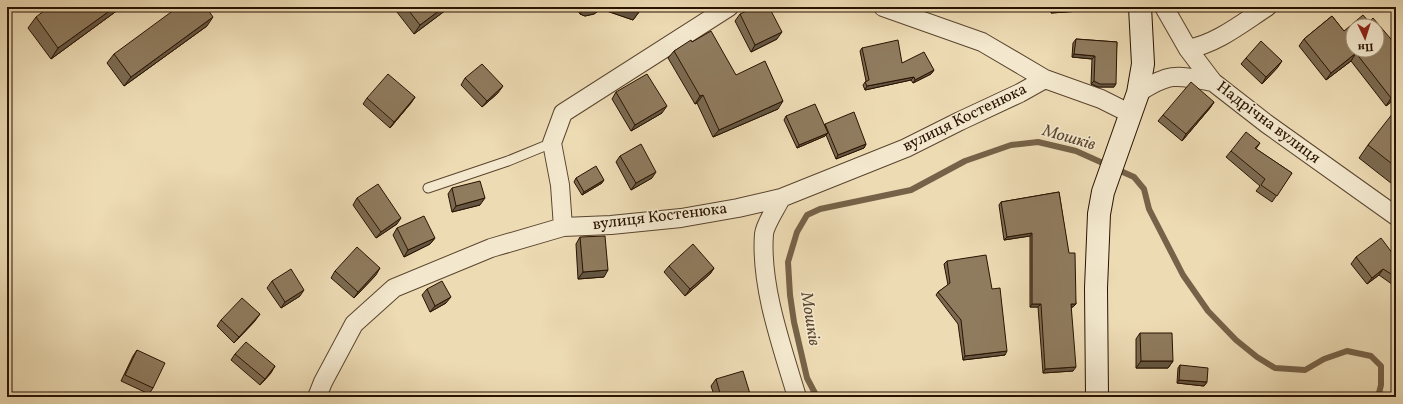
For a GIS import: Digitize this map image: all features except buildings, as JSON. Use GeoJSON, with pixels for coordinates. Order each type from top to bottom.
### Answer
{"type":"FeatureCollection","features":[{"type":"Feature","properties":{"kind":"main road"},"geometry":{"type":"LineString","coordinates":[[1097,397],[1096,288],[1099,214],[1103,192],[1129,114],[1138,93],[1143,64],[1140,7]]}},
{"type":"Feature","properties":{"kind":"street"},"geometry":{"type":"LineString","coordinates":[[563,227],[560,185],[552,143],[562,113],[729,7]]}},
{"type":"Feature","properties":{"kind":"street"},"geometry":{"type":"LineString","coordinates":[[883,7],[982,42],[1045,79],[1101,99],[1129,114]]}},
{"type":"Feature","properties":{"kind":"street","name":"Надрічна вулиця"},"geometry":{"type":"LineString","coordinates":[[1164,7],[1188,49],[1213,82],[1267,124],[1396,216]]}},
{"type":"Feature","properties":{"kind":"street"},"geometry":{"type":"LineString","coordinates":[[1188,49],[1204,46],[1218,39],[1267,7]]}},
{"type":"Feature","properties":{"kind":"street"},"geometry":{"type":"LineString","coordinates":[[1138,93],[1157,80],[1179,76],[1213,82]]}},
{"type":"Feature","properties":{"kind":"street","name":"вулиця Костенюка"},"geometry":{"type":"LineString","coordinates":[[317,397],[323,382],[354,324],[394,288],[491,248],[563,227],[611,225],[681,218],[738,208],[781,198],[906,148],[960,120],[1020,93],[1045,79]]}},
{"type":"Feature","properties":{"kind":"street"},"geometry":{"type":"LineString","coordinates":[[781,198],[764,232],[765,262],[771,310],[797,397]]}},
{"type":"Feature","properties":{"kind":"lane"},"geometry":{"type":"LineString","coordinates":[[428,188],[508,162],[552,143]]}},
{"type":"Feature","properties":{"kind":"waterway","name":"Мошків"},"geometry":{"type":"LineString","coordinates":[[817,397],[807,378],[794,322],[790,295],[788,262],[797,232],[807,215],[820,209],[911,190],[965,161],[1011,145],[1038,142],[1076,151],[1134,177],[1144,189],[1149,209],[1183,275],[1208,311],[1236,340],[1257,357],[1275,368],[1305,370],[1324,359],[1347,351],[1371,356],[1381,366],[1381,385],[1378,397]]}}]}
